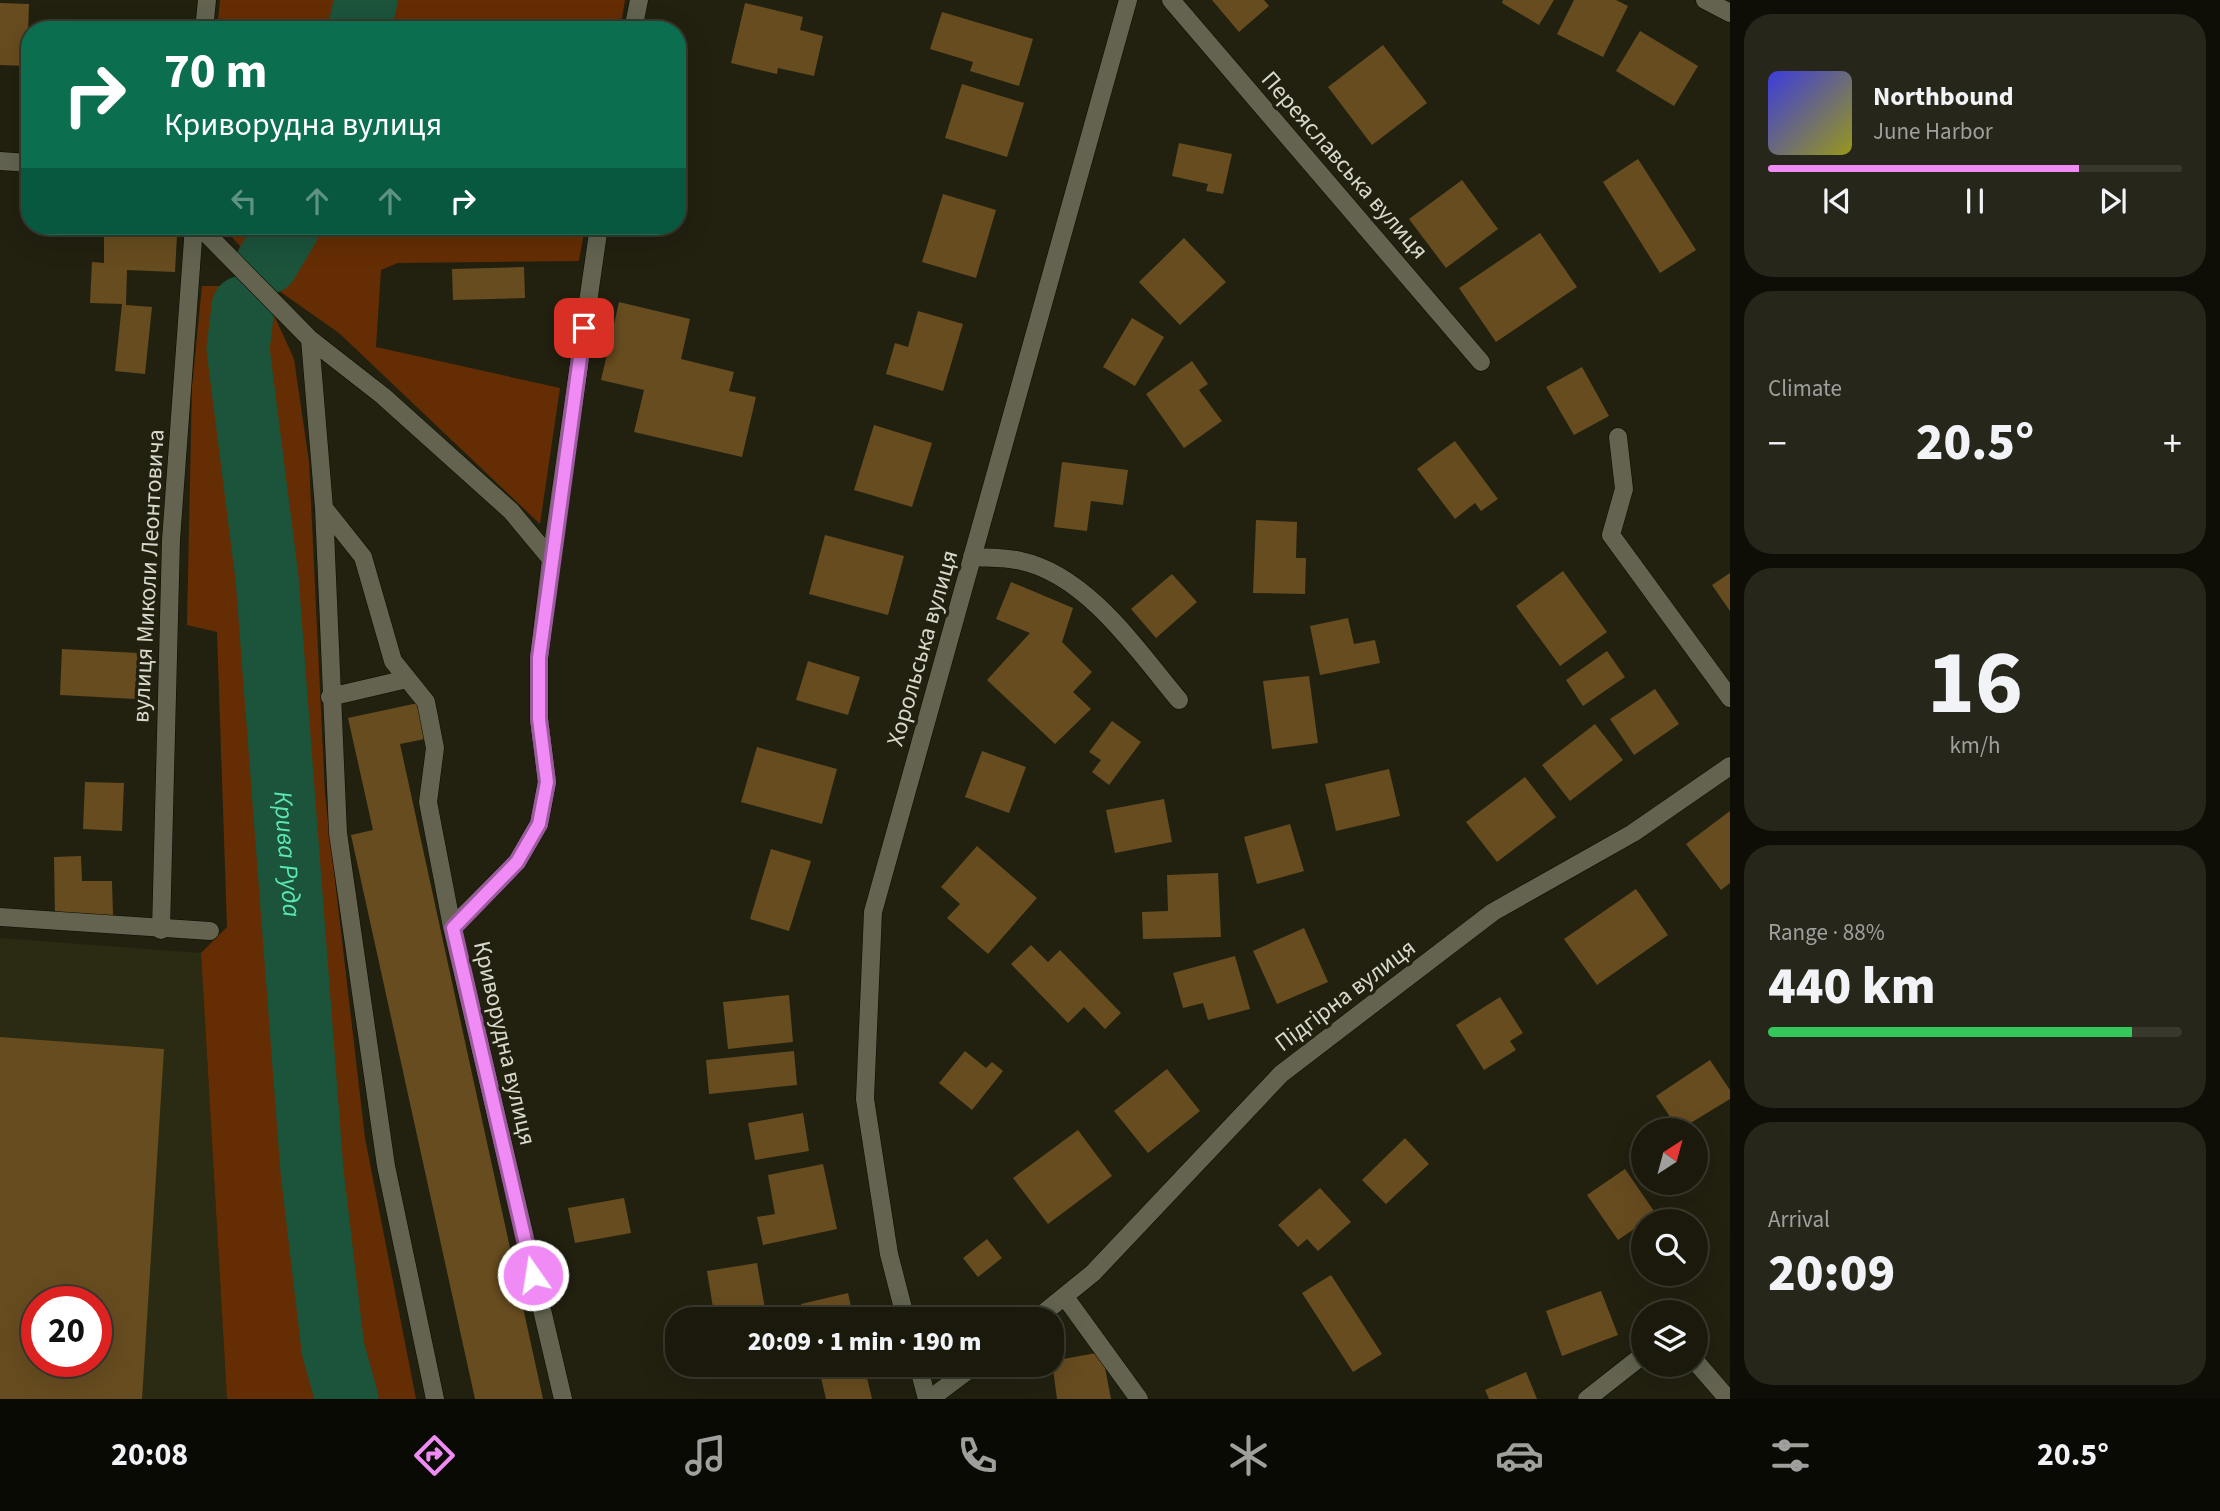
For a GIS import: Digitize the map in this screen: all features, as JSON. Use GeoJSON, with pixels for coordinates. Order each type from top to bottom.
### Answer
{"type":"FeatureCollection","features":[{"type":"Feature","properties":{"kind":"street"},"geometry":{"type":"LineString","coordinates":[[205,21],[207,0]]}},
{"type":"Feature","properties":{"kind":"street"},"geometry":{"type":"LineString","coordinates":[[635,21],[639,0]]}},
{"type":"Feature","properties":{"kind":"street","name":"Хорольська вулиця"},"geometry":{"type":"LineString","coordinates":[[903,1307],[889,1254],[865,1099],[873,912],[1128,0]]}},
{"type":"Feature","properties":{"kind":"street","name":"Переяславська вулиця"},"geometry":{"type":"LineString","coordinates":[[1171,0],[1481,362]]}},
{"type":"Feature","properties":{"kind":"street"},"geometry":{"type":"LineString","coordinates":[[1705,0],[1730,13]]}},
{"type":"Feature","properties":{"kind":"street"},"geometry":{"type":"LineString","coordinates":[[0,161],[21,162]]}},
{"type":"Feature","properties":{"kind":"street","name":"вулиця Миколи Леонтовича"},"geometry":{"type":"LineString","coordinates":[[161,929],[171,540],[195,235]]}},
{"type":"Feature","properties":{"kind":"street"},"geometry":{"type":"LineString","coordinates":[[205,235],[310,339],[383,396],[511,511],[551,559]]}},
{"type":"Feature","properties":{"kind":"street","name":"Криворудна вулиця"},"geometry":{"type":"LineString","coordinates":[[563,1399],[453,928],[517,862],[539,824],[547,782],[539,719],[539,658],[597,235]]}},
{"type":"Feature","properties":{"kind":"street"},"geometry":{"type":"LineString","coordinates":[[310,339],[324,508],[330,697],[338,833],[386,1166],[435,1399]]}},
{"type":"Feature","properties":{"kind":"street"},"geometry":{"type":"LineString","coordinates":[[1618,437],[1624,489],[1611,535],[1730,698]]}},
{"type":"Feature","properties":{"kind":"street"},"geometry":{"type":"LineString","coordinates":[[324,508],[363,557],[393,661],[426,702],[435,748],[428,802],[453,928]]}},
{"type":"Feature","properties":{"kind":"street"},"geometry":{"type":"LineString","coordinates":[[972,557],[1020,561],[1056,573],[1107,614],[1179,700]]}},
{"type":"Feature","properties":{"kind":"street"},"geometry":{"type":"LineString","coordinates":[[330,697],[407,680]]}},
{"type":"Feature","properties":{"kind":"street","name":"Підгірна вулиця"},"geometry":{"type":"LineString","coordinates":[[1052,1307],[1093,1273],[1170,1195],[1281,1074],[1493,912],[1633,833],[1730,766]]}},
{"type":"Feature","properties":{"kind":"street"},"geometry":{"type":"LineString","coordinates":[[0,917],[210,931]]}},
{"type":"Feature","properties":{"kind":"street"},"geometry":{"type":"LineString","coordinates":[[1065,1297],[1139,1399]]}},
{"type":"Feature","properties":{"kind":"street"},"geometry":{"type":"LineString","coordinates":[[1587,1399],[1631,1364]]}},
{"type":"Feature","properties":{"kind":"street"},"geometry":{"type":"LineString","coordinates":[[1708,1376],[1728,1399]]}},
{"type":"Feature","properties":{"kind":"street"},"geometry":{"type":"LineString","coordinates":[[922,1377],[928,1399],[958,1377]]}},
{"type":"Feature","properties":{"kind":"shaded area"},"geometry":{"type":"Polygon","coordinates":[[[220,0],[625,0],[622,21],[218,21],[220,0]]]}},
{"type":"Feature","properties":{"kind":"shaded area"},"geometry":{"type":"Polygon","coordinates":[[[230,235],[583,235],[579,261],[398,263],[381,270],[376,347],[560,388],[540,524],[339,333],[282,293],[230,235]]]}},
{"type":"Feature","properties":{"kind":"shaded area"},"geometry":{"type":"Polygon","coordinates":[[[202,286],[225,286],[275,317],[294,359],[309,462],[325,794],[365,1138],[416,1399],[227,1399],[201,953],[227,927],[217,632],[187,625],[192,387],[202,286]]]}},
{"type":"Feature","properties":{"kind":"shaded area"},"geometry":{"type":"Polygon","coordinates":[[[0,938],[201,953],[227,1399],[0,1399],[0,938]]]}},
{"type":"Feature","properties":{"kind":"building"},"geometry":{"type":"Polygon","coordinates":[[[1212,0],[1264,0],[1269,6],[1239,32],[1212,0]]]}},
{"type":"Feature","properties":{"kind":"building"},"geometry":{"type":"Polygon","coordinates":[[[1503,0],[1554,0],[1539,25],[1502,3],[1503,0]]]}},
{"type":"Feature","properties":{"kind":"building"},"geometry":{"type":"Polygon","coordinates":[[[1574,0],[1616,0],[1628,6],[1603,57],[1557,34],[1574,0]]]}},
{"type":"Feature","properties":{"kind":"building"},"geometry":{"type":"Polygon","coordinates":[[[0,3],[29,4],[28,21],[21,21],[21,66],[0,65],[0,3]]]}},
{"type":"Feature","properties":{"kind":"building"},"geometry":{"type":"Polygon","coordinates":[[[745,3],[803,17],[800,30],[823,36],[814,76],[778,68],[777,74],[731,63],[745,3]]]}},
{"type":"Feature","properties":{"kind":"building"},"geometry":{"type":"Polygon","coordinates":[[[942,12],[1033,39],[1019,86],[970,71],[973,62],[930,49],[942,12]]]}},
{"type":"Feature","properties":{"kind":"building"},"geometry":{"type":"Polygon","coordinates":[[[1640,31],[1698,66],[1674,106],[1616,71],[1640,31]]]}},
{"type":"Feature","properties":{"kind":"building"},"geometry":{"type":"Polygon","coordinates":[[[1383,45],[1427,103],[1372,145],[1328,87],[1383,45]]]}},
{"type":"Feature","properties":{"kind":"building"},"geometry":{"type":"Polygon","coordinates":[[[962,84],[1024,103],[1007,157],[945,138],[962,84]]]}},
{"type":"Feature","properties":{"kind":"building"},"geometry":{"type":"Polygon","coordinates":[[[1179,143],[1232,154],[1223,194],[1206,191],[1208,184],[1172,176],[1179,143]]]}},
{"type":"Feature","properties":{"kind":"building"},"geometry":{"type":"Polygon","coordinates":[[[1638,159],[1696,250],[1660,273],[1603,182],[1638,159]]]}},
{"type":"Feature","properties":{"kind":"building"},"geometry":{"type":"Polygon","coordinates":[[[1462,180],[1498,229],[1446,268],[1409,219],[1462,180]]]}},
{"type":"Feature","properties":{"kind":"building"},"geometry":{"type":"Polygon","coordinates":[[[943,194],[996,210],[976,278],[922,262],[943,194]]]}},
{"type":"Feature","properties":{"kind":"building"},"geometry":{"type":"Polygon","coordinates":[[[1540,233],[1577,287],[1496,342],[1459,288],[1540,233]]]}},
{"type":"Feature","properties":{"kind":"building"},"geometry":{"type":"Polygon","coordinates":[[[104,235],[177,235],[175,272],[127,270],[126,305],[152,307],[145,374],[115,371],[122,304],[90,303],[92,262],[104,263],[104,235]]]}},
{"type":"Feature","properties":{"kind":"building"},"geometry":{"type":"Polygon","coordinates":[[[1184,238],[1226,282],[1180,325],[1139,282],[1184,238]]]}},
{"type":"Feature","properties":{"kind":"building"},"geometry":{"type":"Polygon","coordinates":[[[524,267],[525,298],[453,300],[452,269],[524,267]]]}},
{"type":"Feature","properties":{"kind":"building"},"geometry":{"type":"Polygon","coordinates":[[[619,302],[690,319],[681,359],[734,372],[729,391],[756,397],[742,457],[634,432],[644,390],[601,380],[619,302]]]}},
{"type":"Feature","properties":{"kind":"building"},"geometry":{"type":"Polygon","coordinates":[[[918,311],[963,324],[943,391],[886,374],[895,343],[908,347],[918,311]]]}},
{"type":"Feature","properties":{"kind":"building"},"geometry":{"type":"Polygon","coordinates":[[[1132,318],[1164,337],[1135,386],[1103,367],[1132,318]]]}},
{"type":"Feature","properties":{"kind":"building"},"geometry":{"type":"Polygon","coordinates":[[[1192,361],[1208,384],[1199,390],[1222,421],[1184,448],[1146,394],[1192,361]]]}},
{"type":"Feature","properties":{"kind":"building"},"geometry":{"type":"Polygon","coordinates":[[[1582,367],[1609,416],[1574,435],[1546,387],[1582,367]]]}},
{"type":"Feature","properties":{"kind":"building"},"geometry":{"type":"Polygon","coordinates":[[[874,425],[932,443],[912,507],[854,490],[874,425]]]}},
{"type":"Feature","properties":{"kind":"building"},"geometry":{"type":"Polygon","coordinates":[[[1455,441],[1498,499],[1481,511],[1475,503],[1455,519],[1417,469],[1455,441]]]}},
{"type":"Feature","properties":{"kind":"building"},"geometry":{"type":"Polygon","coordinates":[[[1062,462],[1128,470],[1123,505],[1091,501],[1087,531],[1054,527],[1062,462]]]}},
{"type":"Feature","properties":{"kind":"building"},"geometry":{"type":"Polygon","coordinates":[[[1256,520],[1297,522],[1296,558],[1306,558],[1305,594],[1253,593],[1256,520]]]}},
{"type":"Feature","properties":{"kind":"building"},"geometry":{"type":"Polygon","coordinates":[[[825,535],[904,556],[888,615],[809,594],[825,535]]]}},
{"type":"Feature","properties":{"kind":"building"},"geometry":{"type":"Polygon","coordinates":[[[1563,571],[1607,632],[1560,666],[1516,606],[1563,571]]]}},
{"type":"Feature","properties":{"kind":"building"},"geometry":{"type":"Polygon","coordinates":[[[1730,573],[1730,611],[1712,585],[1730,573]]]}},
{"type":"Feature","properties":{"kind":"building"},"geometry":{"type":"Polygon","coordinates":[[[1172,574],[1197,602],[1156,638],[1131,609],[1172,574]]]}},
{"type":"Feature","properties":{"kind":"building"},"geometry":{"type":"Polygon","coordinates":[[[1011,582],[1073,608],[1062,642],[1092,672],[1073,692],[1091,709],[1055,744],[987,680],[1030,633],[996,619],[1011,582]]]}},
{"type":"Feature","properties":{"kind":"building"},"geometry":{"type":"Polygon","coordinates":[[[1348,618],[1354,644],[1375,640],[1380,663],[1320,675],[1310,626],[1348,618]]]}},
{"type":"Feature","properties":{"kind":"building"},"geometry":{"type":"Polygon","coordinates":[[[62,649],[138,653],[136,699],[60,695],[62,649]]]}},
{"type":"Feature","properties":{"kind":"building"},"geometry":{"type":"Polygon","coordinates":[[[1607,651],[1625,677],[1583,706],[1566,680],[1607,651]]]}},
{"type":"Feature","properties":{"kind":"building"},"geometry":{"type":"Polygon","coordinates":[[[808,661],[860,677],[848,715],[796,700],[808,661]]]}},
{"type":"Feature","properties":{"kind":"building"},"geometry":{"type":"Polygon","coordinates":[[[1309,676],[1318,743],[1272,749],[1263,681],[1309,676]]]}},
{"type":"Feature","properties":{"kind":"building"},"geometry":{"type":"Polygon","coordinates":[[[1655,689],[1679,724],[1634,755],[1610,719],[1655,689]]]}},
{"type":"Feature","properties":{"kind":"building"},"geometry":{"type":"Polygon","coordinates":[[[418,703],[425,739],[400,744],[543,1399],[475,1399],[351,835],[373,830],[348,718],[418,703]]]}},
{"type":"Feature","properties":{"kind":"building"},"geometry":{"type":"Polygon","coordinates":[[[1112,721],[1141,742],[1109,785],[1092,772],[1101,760],[1089,752],[1112,721]]]}},
{"type":"Feature","properties":{"kind":"building"},"geometry":{"type":"Polygon","coordinates":[[[1595,724],[1623,760],[1570,801],[1542,765],[1595,724]]]}},
{"type":"Feature","properties":{"kind":"building"},"geometry":{"type":"Polygon","coordinates":[[[757,747],[837,769],[822,824],[741,802],[757,747]]]}},
{"type":"Feature","properties":{"kind":"building"},"geometry":{"type":"Polygon","coordinates":[[[982,751],[1026,767],[1009,813],[965,797],[982,751]]]}},
{"type":"Feature","properties":{"kind":"building"},"geometry":{"type":"Polygon","coordinates":[[[1389,769],[1400,816],[1336,831],[1325,784],[1389,769]]]}},
{"type":"Feature","properties":{"kind":"building"},"geometry":{"type":"Polygon","coordinates":[[[1525,777],[1556,817],[1497,862],[1466,822],[1525,777]]]}},
{"type":"Feature","properties":{"kind":"building"},"geometry":{"type":"Polygon","coordinates":[[[85,782],[124,783],[122,831],[83,829],[85,782]]]}},
{"type":"Feature","properties":{"kind":"building"},"geometry":{"type":"Polygon","coordinates":[[[1164,799],[1172,842],[1115,853],[1106,810],[1164,799]]]}},
{"type":"Feature","properties":{"kind":"building"},"geometry":{"type":"Polygon","coordinates":[[[1730,811],[1730,883],[1721,890],[1686,844],[1730,811]]]}},
{"type":"Feature","properties":{"kind":"building"},"geometry":{"type":"Polygon","coordinates":[[[1290,824],[1304,871],[1257,884],[1244,837],[1290,824]]]}},
{"type":"Feature","properties":{"kind":"building"},"geometry":{"type":"Polygon","coordinates":[[[977,846],[1037,898],[988,954],[947,918],[960,904],[941,887],[977,846]]]}},
{"type":"Feature","properties":{"kind":"building"},"geometry":{"type":"Polygon","coordinates":[[[771,849],[811,861],[789,931],[750,919],[771,849]]]}},
{"type":"Feature","properties":{"kind":"building"},"geometry":{"type":"Polygon","coordinates":[[[81,856],[82,881],[112,881],[113,916],[55,917],[54,857],[81,856]]]}},
{"type":"Feature","properties":{"kind":"building"},"geometry":{"type":"Polygon","coordinates":[[[1218,873],[1221,937],[1143,939],[1142,912],[1168,911],[1167,875],[1218,873]]]}},
{"type":"Feature","properties":{"kind":"building"},"geometry":{"type":"Polygon","coordinates":[[[1636,889],[1668,935],[1597,985],[1564,939],[1636,889]]]}},
{"type":"Feature","properties":{"kind":"building"},"geometry":{"type":"Polygon","coordinates":[[[1304,928],[1328,982],[1277,1004],[1253,951],[1304,928]]]}},
{"type":"Feature","properties":{"kind":"building"},"geometry":{"type":"Polygon","coordinates":[[[1031,945],[1048,962],[1060,950],[1121,1013],[1105,1029],[1084,1007],[1068,1023],[1011,964],[1031,945]]]}},
{"type":"Feature","properties":{"kind":"building"},"geometry":{"type":"Polygon","coordinates":[[[1235,956],[1250,1009],[1208,1020],[1203,1003],[1183,1008],[1173,973],[1235,956]]]}},
{"type":"Feature","properties":{"kind":"building"},"geometry":{"type":"Polygon","coordinates":[[[789,995],[793,1042],[728,1049],[723,1002],[789,995]]]}},
{"type":"Feature","properties":{"kind":"building"},"geometry":{"type":"Polygon","coordinates":[[[1500,997],[1523,1033],[1510,1041],[1516,1050],[1484,1070],[1456,1025],[1500,997]]]}},
{"type":"Feature","properties":{"kind":"building"},"geometry":{"type":"Polygon","coordinates":[[[0,1037],[164,1049],[142,1399],[0,1399],[0,1037]]]}},
{"type":"Feature","properties":{"kind":"building"},"geometry":{"type":"Polygon","coordinates":[[[794,1051],[797,1085],[709,1094],[706,1060],[794,1051]]]}},
{"type":"Feature","properties":{"kind":"building"},"geometry":{"type":"Polygon","coordinates":[[[965,1051],[986,1068],[992,1062],[1003,1071],[972,1110],[939,1083],[965,1051]]]}},
{"type":"Feature","properties":{"kind":"building"},"geometry":{"type":"Polygon","coordinates":[[[1710,1060],[1730,1090],[1730,1099],[1699,1118],[1671,1118],[1656,1096],[1710,1060]]]}},
{"type":"Feature","properties":{"kind":"building"},"geometry":{"type":"Polygon","coordinates":[[[1167,1069],[1200,1111],[1148,1153],[1114,1111],[1167,1069]]]}},
{"type":"Feature","properties":{"kind":"building"},"geometry":{"type":"Polygon","coordinates":[[[803,1113],[809,1151],[755,1160],[748,1123],[803,1113]]]}},
{"type":"Feature","properties":{"kind":"building"},"geometry":{"type":"Polygon","coordinates":[[[1078,1130],[1112,1176],[1048,1224],[1013,1178],[1078,1130]]]}},
{"type":"Feature","properties":{"kind":"building"},"geometry":{"type":"Polygon","coordinates":[[[1405,1138],[1429,1164],[1386,1204],[1362,1180],[1405,1138]]]}},
{"type":"Feature","properties":{"kind":"building"},"geometry":{"type":"Polygon","coordinates":[[[823,1164],[837,1229],[763,1245],[757,1217],[775,1214],[768,1175],[823,1164]]]}},
{"type":"Feature","properties":{"kind":"building"},"geometry":{"type":"Polygon","coordinates":[[[1625,1169],[1631,1178],[1631,1195],[1643,1195],[1653,1209],[1631,1209],[1631,1231],[1618,1240],[1587,1195],[1625,1169]]]}},
{"type":"Feature","properties":{"kind":"building"},"geometry":{"type":"Polygon","coordinates":[[[1320,1188],[1351,1222],[1318,1251],[1307,1239],[1298,1247],[1278,1225],[1320,1188]]]}},
{"type":"Feature","properties":{"kind":"building"},"geometry":{"type":"Polygon","coordinates":[[[624,1198],[631,1233],[575,1243],[568,1208],[624,1198]]]}},
{"type":"Feature","properties":{"kind":"building"},"geometry":{"type":"Polygon","coordinates":[[[987,1239],[1002,1258],[978,1277],[963,1258],[987,1239]]]}},
{"type":"Feature","properties":{"kind":"building"},"geometry":{"type":"Polygon","coordinates":[[[757,1263],[765,1307],[713,1307],[707,1271],[757,1263]]]}},
{"type":"Feature","properties":{"kind":"building"},"geometry":{"type":"Polygon","coordinates":[[[1331,1275],[1382,1354],[1353,1372],[1302,1293],[1331,1275]]]}},
{"type":"Feature","properties":{"kind":"building"},"geometry":{"type":"Polygon","coordinates":[[[1601,1291],[1618,1335],[1562,1356],[1546,1311],[1601,1291]]]}},
{"type":"Feature","properties":{"kind":"building"},"geometry":{"type":"Polygon","coordinates":[[[848,1293],[851,1307],[802,1307],[801,1304],[848,1293]]]}},
{"type":"Feature","properties":{"kind":"building"},"geometry":{"type":"Polygon","coordinates":[[[1102,1352],[1111,1399],[1057,1399],[1054,1377],[1064,1377],[1064,1359],[1102,1352]]]}},
{"type":"Feature","properties":{"kind":"building"},"geometry":{"type":"Polygon","coordinates":[[[1526,1372],[1537,1399],[1489,1399],[1485,1390],[1526,1372]]]}},
{"type":"Feature","properties":{"kind":"building"},"geometry":{"type":"Polygon","coordinates":[[[821,1377],[867,1377],[872,1399],[826,1399],[821,1377]]]}},
{"type":"Feature","properties":{"kind":"waterway","name":"Крива Руда"},"geometry":{"type":"LineString","coordinates":[[361,21],[366,0]]}},
{"type":"Feature","properties":{"kind":"waterway","name":"Крива Руда"},"geometry":{"type":"LineString","coordinates":[[267,263],[284,235]]}},
{"type":"Feature","properties":{"kind":"waterway","name":"Крива Руда"},"geometry":{"type":"LineString","coordinates":[[243,307],[238,349],[267,578],[312,1171],[333,1349],[347,1399]]}},
{"type":"Feature","properties":{"kind":"route"},"geometry":{"type":"LineString","coordinates":[[533,1275],[453,928],[517,862],[539,824],[547,782],[539,719],[539,658],[584,328]]}}]}
